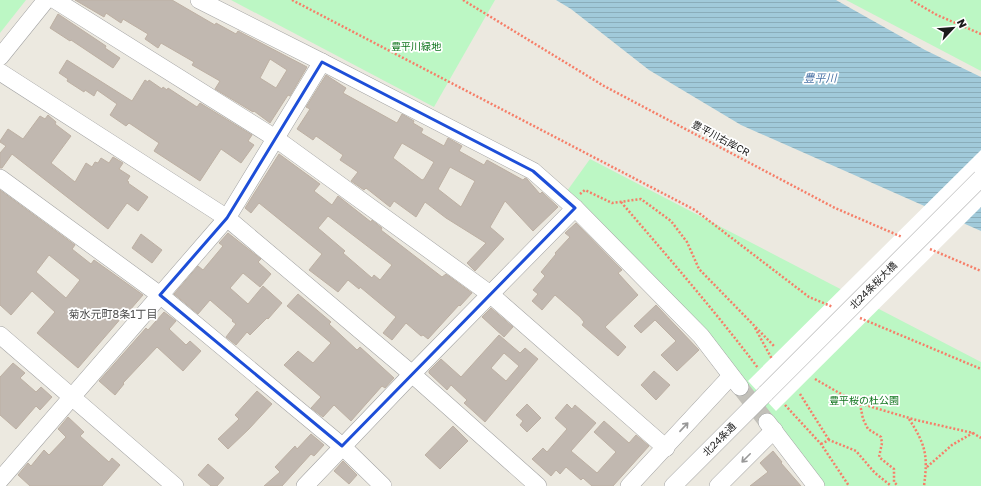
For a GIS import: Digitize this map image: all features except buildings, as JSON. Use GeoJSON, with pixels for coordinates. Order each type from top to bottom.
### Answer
{"type":"FeatureCollection","features":[{"type":"Feature","properties":{"kind":"street"},"geometry":{"type":"LineString","coordinates":[[0,57],[46,0]]}},
{"type":"Feature","properties":{"kind":"street"},"geometry":{"type":"LineString","coordinates":[[55,0],[275,138],[490,294],[666,448]]}},
{"type":"Feature","properties":{"kind":"street"},"geometry":{"type":"LineString","coordinates":[[199,0],[533,171],[572,206],[701,336],[736,382],[666,448],[629,486]]}},
{"type":"Feature","properties":{"kind":"street"},"geometry":{"type":"LineString","coordinates":[[3,480],[72,396],[227,218],[322,62]]}},
{"type":"Feature","properties":{"kind":"street"},"geometry":{"type":"LineString","coordinates":[[0,72],[227,218],[412,374],[538,486]]}},
{"type":"Feature","properties":{"kind":"street"},"geometry":{"type":"LineString","coordinates":[[0,178],[160,295],[342,446],[383,486]]}},
{"type":"Feature","properties":{"kind":"street","name":"北24条桜大橋"},"geometry":{"type":"LineString","coordinates":[[766,393],[981,178]]}},
{"type":"Feature","properties":{"kind":"street"},"geometry":{"type":"LineString","coordinates":[[305,486],[490,294],[572,206]]}},
{"type":"Feature","properties":{"kind":"street"},"geometry":{"type":"LineString","coordinates":[[0,335],[175,486]]}},
{"type":"Feature","properties":{"kind":"street","name":"北24条通"},"geometry":{"type":"LineString","coordinates":[[673,486],[766,393]]}},
{"type":"Feature","properties":{"kind":"street"},"geometry":{"type":"LineString","coordinates":[[718,486],[770,426],[816,486]]}},
{"type":"Feature","properties":{"kind":"path"},"geometry":{"type":"LineString","coordinates":[[292,0],[695,210],[809,297],[838,309]]}},
{"type":"Feature","properties":{"kind":"path","name":"豊平川右岸CR"},"geometry":{"type":"LineString","coordinates":[[463,0],[604,86],[835,208],[908,240]]}},
{"type":"Feature","properties":{"kind":"path"},"geometry":{"type":"LineString","coordinates":[[911,0],[937,15],[981,34]]}},
{"type":"Feature","properties":{"kind":"path"},"geometry":{"type":"LineString","coordinates":[[572,206],[585,190],[612,203],[641,200],[671,221],[687,242],[698,269],[775,347]]}},
{"type":"Feature","properties":{"kind":"path"},"geometry":{"type":"LineString","coordinates":[[620,202],[682,274],[758,368]]}},
{"type":"Feature","properties":{"kind":"path"},"geometry":{"type":"LineString","coordinates":[[923,246],[981,271]]}},
{"type":"Feature","properties":{"kind":"path"},"geometry":{"type":"LineString","coordinates":[[859,318],[981,369]]}},
{"type":"Feature","properties":{"kind":"path"},"geometry":{"type":"LineString","coordinates":[[753,326],[772,359]]}},
{"type":"Feature","properties":{"kind":"path"},"geometry":{"type":"LineString","coordinates":[[815,379],[860,404],[908,418],[973,432],[981,438]]}},
{"type":"Feature","properties":{"kind":"path"},"geometry":{"type":"LineString","coordinates":[[800,394],[829,440],[856,451],[890,486],[894,482],[894,469],[879,457],[882,443],[881,436],[868,429],[863,419],[860,404]]}},
{"type":"Feature","properties":{"kind":"path"},"geometry":{"type":"LineString","coordinates":[[785,405],[821,444],[849,486]]}},
{"type":"Feature","properties":{"kind":"path"},"geometry":{"type":"LineString","coordinates":[[908,418],[916,430],[924,448],[927,467],[924,486]]}},
{"type":"Feature","properties":{"kind":"path"},"geometry":{"type":"LineString","coordinates":[[927,467],[952,445],[973,432]]}},
{"type":"Feature","properties":{"kind":"path"},"geometry":{"type":"LineString","coordinates":[[821,444],[829,440]]}},
{"type":"Feature","properties":{"kind":"path"},"geometry":{"type":"LineString","coordinates":[[894,482],[898,486]]}},
{"type":"Feature","properties":{"kind":"highlighted area"},"geometry":{"type":"Polygon","coordinates":[[[322,62],[533,171],[575,208],[342,446],[160,295],[227,218],[322,62]]]}},
{"type":"Feature","properties":{"kind":"green space"},"geometry":{"type":"Polygon","coordinates":[[[0,0],[26,0],[0,33],[0,0]]]}},
{"type":"Feature","properties":{"kind":"green space","name":"豊平川緑地"},"geometry":{"type":"Polygon","coordinates":[[[231,0],[495,0],[434,107],[231,0]]]}},
{"type":"Feature","properties":{"kind":"green space"},"geometry":{"type":"Polygon","coordinates":[[[846,0],[981,0],[981,71],[846,0]]]}},
{"type":"Feature","properties":{"kind":"green space","name":"豊平桜の杜公園"},"geometry":{"type":"Polygon","coordinates":[[[590,159],[981,362],[981,486],[820,486],[705,329],[567,191],[590,159]]]}},
{"type":"Feature","properties":{"kind":"water","name":"豊平川"},"geometry":{"type":"Polygon","coordinates":[[[556,0],[836,0],[925,50],[981,77],[981,231],[741,125],[649,70],[571,9],[556,0]]]}},
{"type":"Feature","properties":{"kind":"pier"},"geometry":{"type":"Polygon","coordinates":[[[981,150],[981,207],[776,411],[748,381],[981,150]]]}},
{"type":"Feature","properties":{"kind":"tunnel"},"geometry":{"type":"LineString","coordinates":[[740,387],[767,422]]}},
{"type":"Feature","properties":{"kind":"district","name":"菊水元町8条1丁目"},"geometry":{"type":"Point","coordinates":[113,313]}}]}
